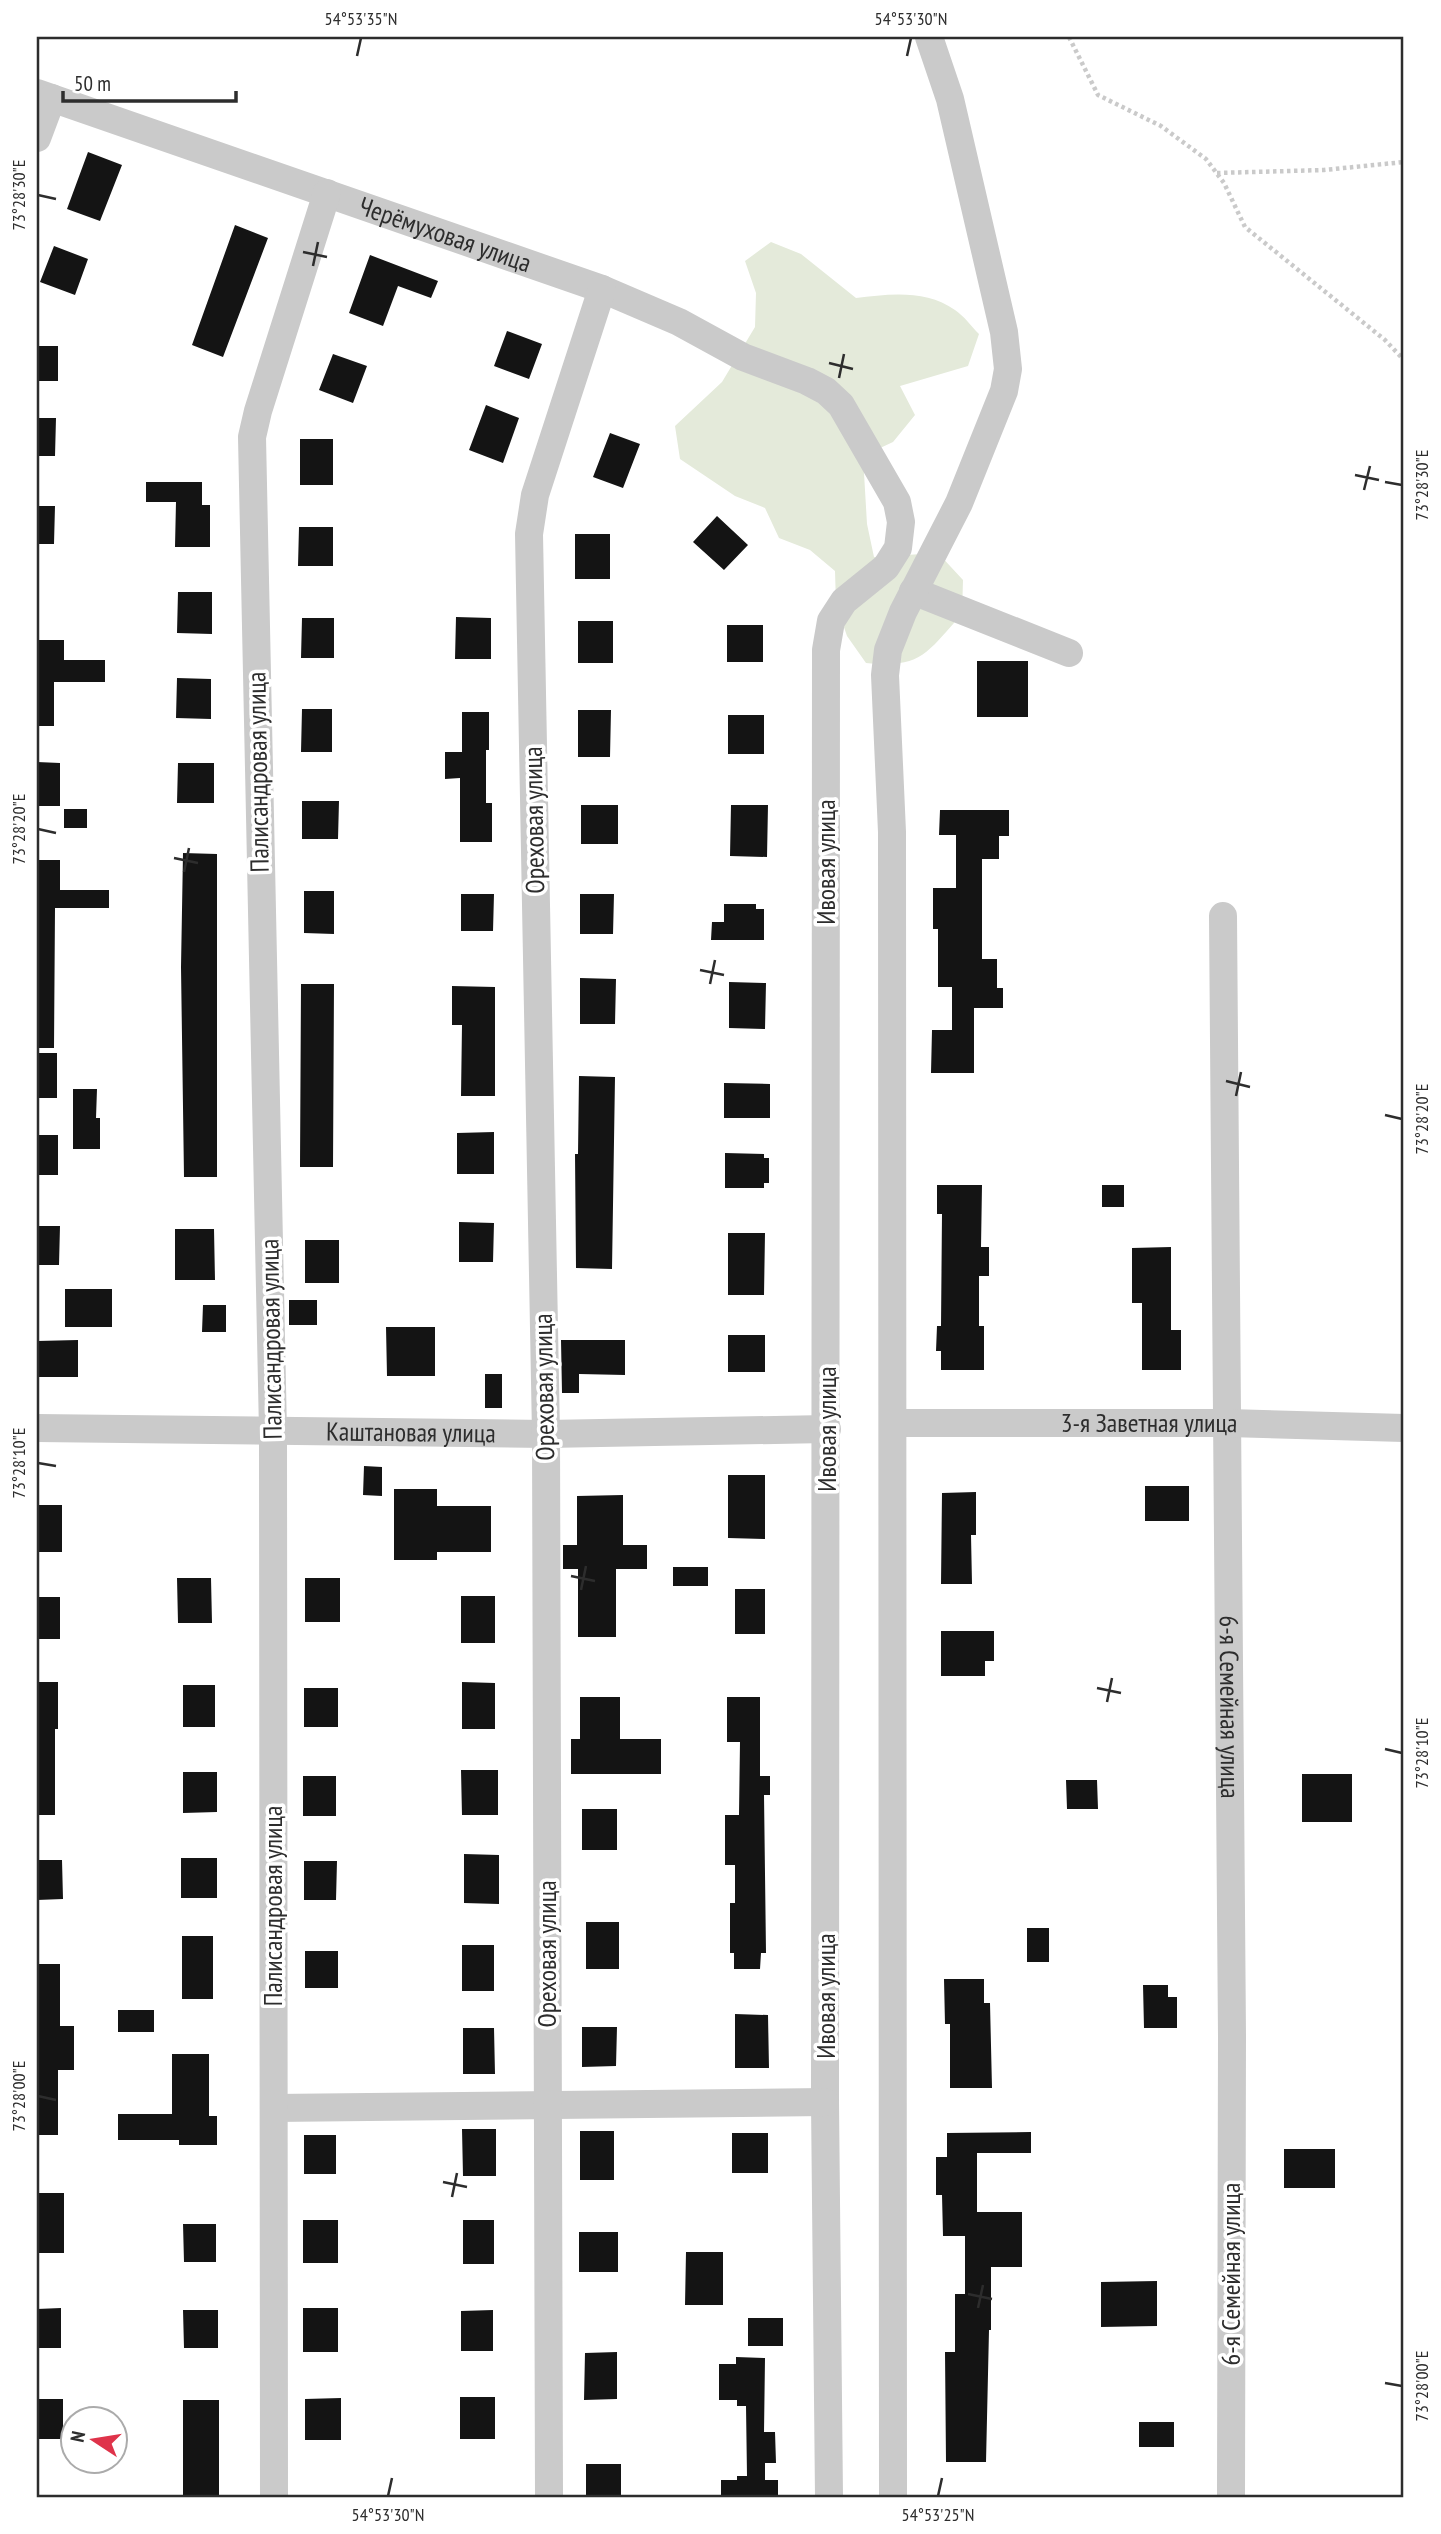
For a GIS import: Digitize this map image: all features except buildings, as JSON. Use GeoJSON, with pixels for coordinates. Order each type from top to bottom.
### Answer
{"type":"FeatureCollection","features":[{"type":"Feature","properties":{"kind":"street"},"geometry":{"type":"LineString","coordinates":[[893,2497],[892,832],[884,675],[888,650],[978,460],[1004,391],[1008,369],[1004,332],[950,99],[929,37]]}},
{"type":"Feature","properties":{"kind":"street"},"geometry":{"type":"LineString","coordinates":[[37,138],[44,95]]}},
{"type":"Feature","properties":{"kind":"street","name":"Черёмуховая улица"},"geometry":{"type":"LineString","coordinates":[[44,95],[602,289],[679,322],[743,357],[807,381],[826,391],[841,405]]}},
{"type":"Feature","properties":{"kind":"street","name":"Палисандровая улица"},"geometry":{"type":"LineString","coordinates":[[274,2497],[273,1432],[252,437],[327,193]]}},
{"type":"Feature","properties":{"kind":"street","name":"Ореховая улица"},"geometry":{"type":"LineString","coordinates":[[549,2497],[545,1434],[529,534],[535,495],[602,289]]}},
{"type":"Feature","properties":{"kind":"street","name":"Ивовая улица"},"geometry":{"type":"LineString","coordinates":[[829,2497],[825,2102],[826,650],[831,621],[844,601],[886,567],[898,548],[901,523],[897,502],[841,405]]}},
{"type":"Feature","properties":{"kind":"street"},"geometry":{"type":"LineString","coordinates":[[914,591],[1069,653]]}},
{"type":"Feature","properties":{"kind":"street","name":"6-я Семейная улица"},"geometry":{"type":"LineString","coordinates":[[1223,916],[1233,2036],[1231,2497]]}},
{"type":"Feature","properties":{"kind":"street","name":"3-я Заветная улица"},"geometry":{"type":"LineString","coordinates":[[893,1423],[1228,1423],[1404,1428]]}},
{"type":"Feature","properties":{"kind":"street","name":"Каштановая улица"},"geometry":{"type":"LineString","coordinates":[[37,1428],[545,1434],[827,1429]]}},
{"type":"Feature","properties":{"kind":"street"},"geometry":{"type":"LineString","coordinates":[[274,2108],[825,2102]]}},
{"type":"Feature","properties":{"kind":"path"},"geometry":{"type":"LineString","coordinates":[[1069,37],[1098,95],[1161,126],[1206,159],[1224,183],[1245,228],[1385,340],[1404,359]]}},
{"type":"Feature","properties":{"kind":"path"},"geometry":{"type":"LineString","coordinates":[[1217,173],[1324,170],[1404,162]]}},
{"type":"Feature","properties":{"kind":"green space"},"geometry":{"type":"Polygon","coordinates":[[[771,242],[801,254],[856,298],[907,295],[932,299],[958,312],[979,334],[968,366],[900,386],[915,415],[893,442],[863,456],[867,524],[874,557],[938,553],[963,580],[962,614],[931,648],[912,660],[885,664],[866,663],[847,636],[836,604],[835,571],[810,550],[779,538],[765,508],[735,496],[680,459],[675,426],[722,382],[755,327],[756,293],[745,261],[771,242]]]}}]}
